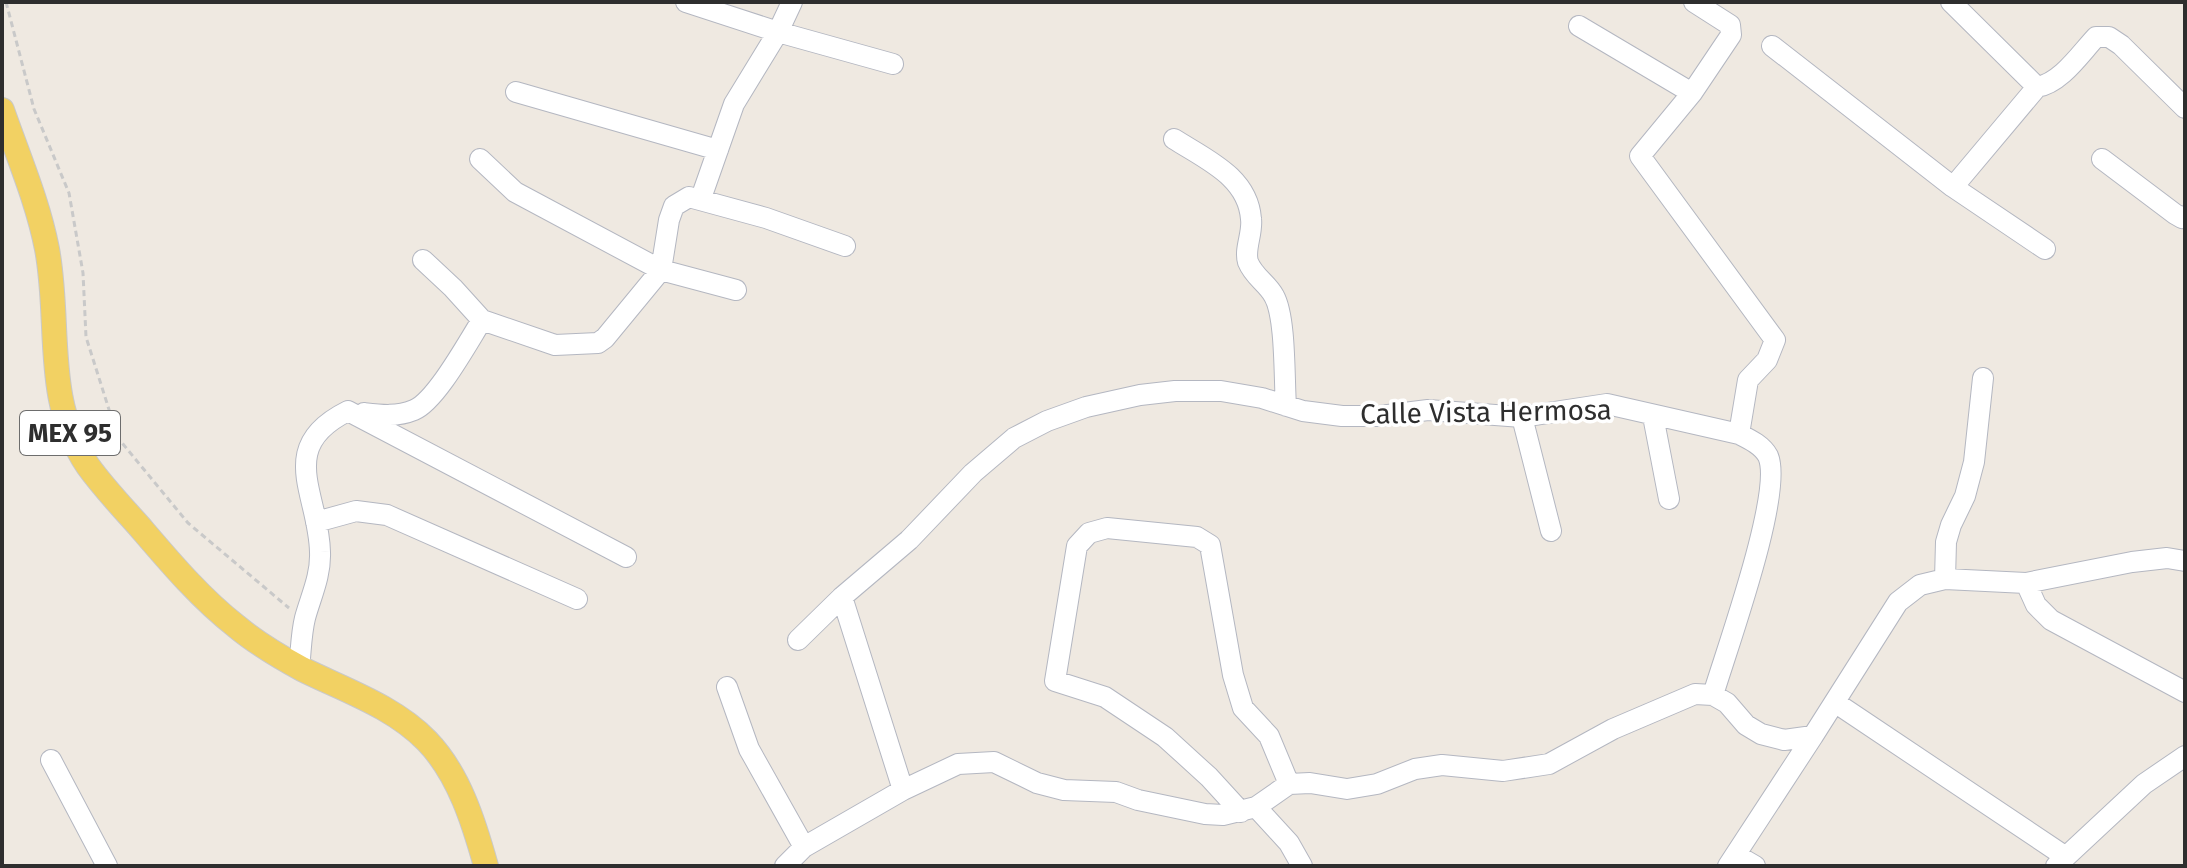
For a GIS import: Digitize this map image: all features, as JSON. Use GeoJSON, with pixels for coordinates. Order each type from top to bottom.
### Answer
{"type":"FeatureCollection","features":[{"type":"Feature","properties":{"kind":"main road","name":"MEX 95"},"geometry":{"type":"LineString","coordinates":[[2,110],[47,249],[55,370],[61,406],[71,436],[88,465],[211,604],[237,627],[299,668],[381,708],[426,740],[457,784],[486,866]]}},
{"type":"Feature","properties":{"kind":"street"},"geometry":{"type":"LineString","coordinates":[[686,2],[893,64]]}},
{"type":"Feature","properties":{"kind":"street"},"geometry":{"type":"LineString","coordinates":[[701,198],[734,104],[778,32],[792,2]]}},
{"type":"Feature","properties":{"kind":"street"},"geometry":{"type":"LineString","coordinates":[[1694,2],[1730,25],[1731,35],[1692,93],[1640,156],[1775,340],[1767,360],[1748,380],[1739,434]]}},
{"type":"Feature","properties":{"kind":"street"},"geometry":{"type":"LineString","coordinates":[[1951,2],[2037,87]]}},
{"type":"Feature","properties":{"kind":"street"},"geometry":{"type":"LineString","coordinates":[[1579,26],[1692,93]]}},
{"type":"Feature","properties":{"kind":"street"},"geometry":{"type":"LineString","coordinates":[[1953,187],[2037,87],[2047,85],[2096,37],[2109,37],[2121,45],[2181,98]]}},
{"type":"Feature","properties":{"kind":"street"},"geometry":{"type":"LineString","coordinates":[[1772,46],[1953,187],[2045,249]]}},
{"type":"Feature","properties":{"kind":"street"},"geometry":{"type":"LineString","coordinates":[[516,92],[718,150]]}},
{"type":"Feature","properties":{"kind":"street"},"geometry":{"type":"LineString","coordinates":[[1174,139],[1229,174],[1247,196],[1252,222],[1247,258],[1255,276],[1273,293],[1279,309],[1286,406]]}},
{"type":"Feature","properties":{"kind":"street"},"geometry":{"type":"LineString","coordinates":[[480,159],[515,192],[661,270],[736,290]]}},
{"type":"Feature","properties":{"kind":"street"},"geometry":{"type":"LineString","coordinates":[[2102,159],[2175,214],[2182,218],[2185,216]]}},
{"type":"Feature","properties":{"kind":"street"},"geometry":{"type":"LineString","coordinates":[[423,260],[482,320],[555,345],[598,343],[605,338],[661,270],[674,206],[689,197],[701,198],[845,246]]}},
{"type":"Feature","properties":{"kind":"street"},"geometry":{"type":"LineString","coordinates":[[299,668],[304,621],[318,580],[320,552],[307,491],[306,469],[308,450],[316,433],[330,420],[348,411],[387,416],[416,409],[447,375],[482,320]]}},
{"type":"Feature","properties":{"kind":"street"},"geometry":{"type":"LineString","coordinates":[[1945,579],[1946,542],[1965,496],[1974,462],[1983,378]]}},
{"type":"Feature","properties":{"kind":"street","name":"Calle Vista Hermosa"},"geometry":{"type":"LineString","coordinates":[[798,640],[842,597],[909,540],[973,473],[1014,438],[1047,421],[1100,404],[1175,391],[1221,391],[1342,416],[1380,416],[1428,410],[1522,417],[1607,404],[1739,434],[1757,444],[1768,457],[1770,486],[1766,517],[1713,695]]}},
{"type":"Feature","properties":{"kind":"street"},"geometry":{"type":"LineString","coordinates":[[348,411],[626,557]]}},
{"type":"Feature","properties":{"kind":"street"},"geometry":{"type":"LineString","coordinates":[[1653,416],[1669,499]]}},
{"type":"Feature","properties":{"kind":"street"},"geometry":{"type":"LineString","coordinates":[[1522,417],[1551,531]]}},
{"type":"Feature","properties":{"kind":"street"},"geometry":{"type":"LineString","coordinates":[[316,522],[356,511],[387,515],[577,599]]}},
{"type":"Feature","properties":{"kind":"street"},"geometry":{"type":"LineString","coordinates":[[1289,784],[1269,736],[1243,708],[1233,675],[1210,545],[1197,537],[1107,528],[1089,533],[1077,546],[1055,681],[1105,697],[1165,737],[1289,843],[1302,866]]}},
{"type":"Feature","properties":{"kind":"street"},"geometry":{"type":"LineString","coordinates":[[1755,866],[1732,860],[1836,703],[1898,602],[1920,585],[1945,579],[2026,583],[2132,562],[2167,558],[2185,561]]}},
{"type":"Feature","properties":{"kind":"street"},"geometry":{"type":"LineString","coordinates":[[2026,583],[2036,605],[2051,620],[2185,692]]}},
{"type":"Feature","properties":{"kind":"street"},"geometry":{"type":"LineString","coordinates":[[842,597],[903,790]]}},
{"type":"Feature","properties":{"kind":"street"},"geometry":{"type":"LineString","coordinates":[[727,687],[749,749],[804,847]]}},
{"type":"Feature","properties":{"kind":"street"},"geometry":{"type":"LineString","coordinates":[[785,866],[804,847],[903,790],[958,764],[994,762],[1037,783],[1064,790],[1116,792],[1138,800],[1223,815],[1248,809],[1289,784],[1310,783],[1347,789],[1377,784],[1415,769],[1442,765],[1503,771],[1549,764],[1613,729],[1695,694],[1713,695],[1727,703],[1746,725],[1761,734],[1784,740],[1813,736]]}},
{"type":"Feature","properties":{"kind":"street"},"geometry":{"type":"LineString","coordinates":[[1836,703],[2061,861],[2144,784],[2181,766]]}},
{"type":"Feature","properties":{"kind":"street"},"geometry":{"type":"LineString","coordinates":[[51,760],[107,866]]}},
{"type":"Feature","properties":{"kind":"path"},"geometry":{"type":"LineString","coordinates":[[6,2],[34,109],[69,193],[83,273],[86,337],[118,438],[188,523],[304,621]]}}]}
